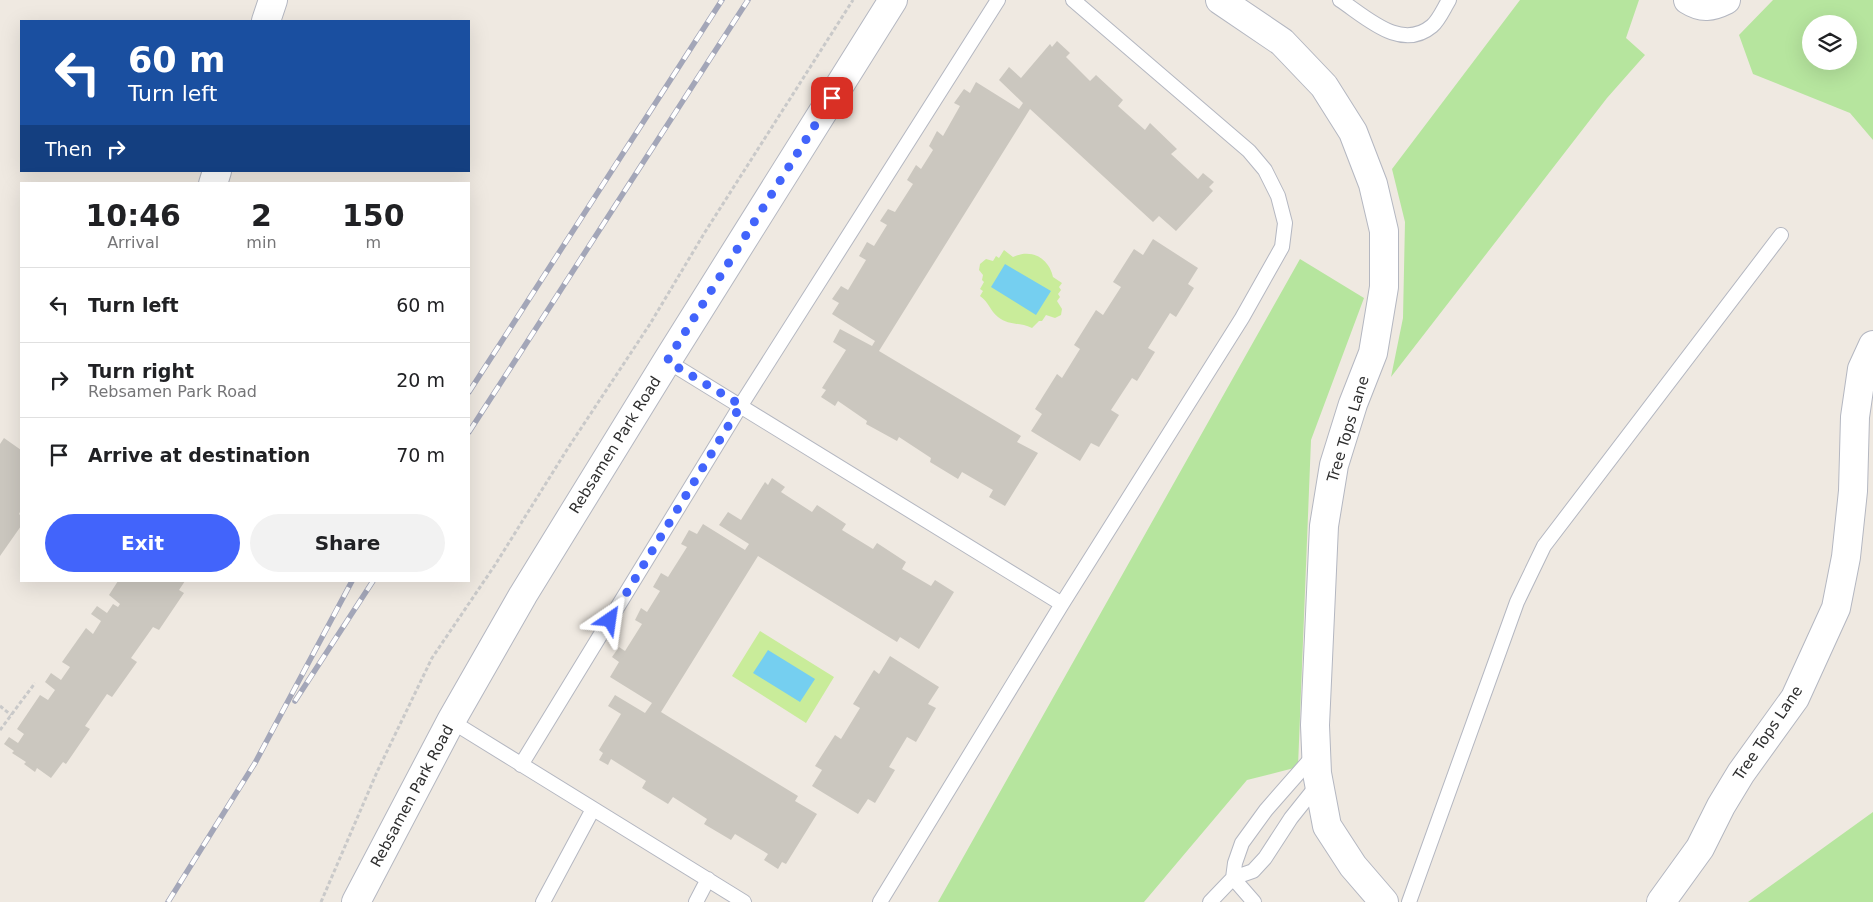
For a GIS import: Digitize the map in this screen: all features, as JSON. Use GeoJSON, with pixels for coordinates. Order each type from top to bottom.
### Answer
{"type":"FeatureCollection","features":[{"type":"Feature","properties":{"kind":"street"},"geometry":{"type":"LineString","coordinates":[[266,20],[273,0]]}},
{"type":"Feature","properties":{"kind":"street","name":"Rebsamen Park Road"},"geometry":{"type":"LineString","coordinates":[[356,902],[451,722],[522,595],[893,0]]}},
{"type":"Feature","properties":{"kind":"street","name":"Tree Tops Lane"},"geometry":{"type":"LineString","coordinates":[[1220,0],[1282,42],[1324,86],[1353,132],[1372,184],[1384,230],[1384,287],[1373,353],[1353,404],[1334,465],[1324,526],[1315,724],[1319,783],[1327,826],[1353,866],[1384,902]]}},
{"type":"Feature","properties":{"kind":"street"},"geometry":{"type":"LineString","coordinates":[[1688,0],[1703,6],[1712,7],[1726,0]]}},
{"type":"Feature","properties":{"kind":"street","name":"Tree Tops Lane"},"geometry":{"type":"LineString","coordinates":[[1661,902],[1700,848],[1741,773],[1795,698],[1836,608],[1847,548],[1853,491],[1855,417],[1862,370],[1873,345]]}},
{"type":"Feature","properties":{"kind":"lane"},"geometry":{"type":"LineString","coordinates":[[521,765],[741,405],[998,0]]}},
{"type":"Feature","properties":{"kind":"lane"},"geometry":{"type":"LineString","coordinates":[[880,902],[1062,604],[1247,310],[1282,247],[1285,223],[1278,196],[1265,170],[1249,151],[1073,0]]}},
{"type":"Feature","properties":{"kind":"lane"},"geometry":{"type":"LineString","coordinates":[[1340,0],[1390,32],[1406,37],[1419,34],[1433,25],[1449,0]]}},
{"type":"Feature","properties":{"kind":"lane"},"geometry":{"type":"LineString","coordinates":[[1410,902],[1517,602],[1544,546],[1781,235]]}},
{"type":"Feature","properties":{"kind":"lane"},"geometry":{"type":"LineString","coordinates":[[667,361],[1062,604]]}},
{"type":"Feature","properties":{"kind":"lane"},"geometry":{"type":"LineString","coordinates":[[451,722],[744,902]]}},
{"type":"Feature","properties":{"kind":"lane"},"geometry":{"type":"LineString","coordinates":[[1254,902],[1233,878],[1235,863],[1242,843],[1266,810],[1316,753]]}},
{"type":"Feature","properties":{"kind":"lane"},"geometry":{"type":"LineString","coordinates":[[1210,902],[1233,878],[1253,872],[1266,858],[1291,818],[1319,783]]}},
{"type":"Feature","properties":{"kind":"lane"},"geometry":{"type":"LineString","coordinates":[[543,902],[592,809]]}},
{"type":"Feature","properties":{"kind":"lane"},"geometry":{"type":"LineString","coordinates":[[696,902],[708,879]]}},
{"type":"Feature","properties":{"kind":"path"},"geometry":{"type":"LineString","coordinates":[[321,902],[377,772],[432,658],[495,565],[568,448],[650,324],[716,215],[853,0]]}},
{"type":"Feature","properties":{"kind":"path"},"geometry":{"type":"LineString","coordinates":[[0,730],[35,683]]}},
{"type":"Feature","properties":{"kind":"path"},"geometry":{"type":"LineString","coordinates":[[0,706],[11,715]]}},
{"type":"Feature","properties":{"kind":"green space"},"geometry":{"type":"Polygon","coordinates":[[[1520,0],[1639,0],[1626,38],[1645,55],[1607,98],[1391,377],[1403,318],[1405,222],[1392,169],[1520,0]]]}},
{"type":"Feature","properties":{"kind":"green space"},"geometry":{"type":"Polygon","coordinates":[[[1773,0],[1873,0],[1873,140],[1850,113],[1753,74],[1739,35],[1773,0]]]}},
{"type":"Feature","properties":{"kind":"green space"},"geometry":{"type":"Polygon","coordinates":[[[1004,250],[1013,257],[1020,254],[1033,254],[1048,265],[1053,277],[1062,283],[1058,294],[1060,297],[1057,301],[1062,309],[1061,315],[1055,318],[1046,315],[1042,321],[1039,321],[1032,328],[1006,322],[995,315],[980,296],[983,291],[980,289],[984,282],[982,280],[983,275],[979,270],[980,264],[986,259],[993,261],[996,256],[999,258],[1004,250]]]}},
{"type":"Feature","properties":{"kind":"green space"},"geometry":{"type":"Polygon","coordinates":[[[1300,259],[1364,298],[1311,440],[1298,767],[1247,780],[1144,902],[938,902],[1300,259]]]}},
{"type":"Feature","properties":{"kind":"green space"},"geometry":{"type":"Polygon","coordinates":[[[760,631],[834,677],[806,723],[732,676],[760,631]]]}},
{"type":"Feature","properties":{"kind":"green space"},"geometry":{"type":"Polygon","coordinates":[[[1873,812],[1873,902],[1748,902],[1873,812]]]}},
{"type":"Feature","properties":{"kind":"water"},"geometry":{"type":"Polygon","coordinates":[[[1005,264],[1051,291],[1036,315],[991,287],[1005,264]]]}},
{"type":"Feature","properties":{"kind":"water"},"geometry":{"type":"Polygon","coordinates":[[[768,650],[815,679],[800,702],[753,673],[768,650]]]}},
{"type":"Feature","properties":{"kind":"building"},"geometry":{"type":"Polygon","coordinates":[[[1057,41],[1070,53],[1066,57],[1090,81],[1096,75],[1123,100],[1118,106],[1145,130],[1150,123],[1177,149],[1171,154],[1198,179],[1203,173],[1214,182],[1209,187],[1213,191],[1176,231],[1159,216],[1153,222],[1030,109],[879,351],[1021,436],[1017,442],[1038,453],[1005,506],[989,497],[993,490],[962,472],[958,479],[930,462],[931,458],[899,437],[897,441],[866,424],[867,421],[838,401],[835,406],[821,397],[826,390],[822,388],[846,350],[833,342],[840,329],[872,346],[875,341],[832,314],[839,303],[832,299],[841,286],[848,290],[866,260],[859,256],[867,242],[874,246],[887,225],[880,221],[888,209],[895,212],[913,184],[907,180],[916,165],[921,169],[933,150],[929,146],[937,131],[943,136],[960,106],[954,103],[964,89],[970,93],[976,82],[1019,109],[1023,103],[999,80],[1009,67],[1021,78],[1050,44],[1052,47],[1057,41]]]}},
{"type":"Feature","properties":{"kind":"building"},"geometry":{"type":"Polygon","coordinates":[[[1153,239],[1198,268],[1188,284],[1194,288],[1176,317],[1170,313],[1148,348],[1155,352],[1137,381],[1132,378],[1111,410],[1119,415],[1099,447],[1091,443],[1080,461],[1031,431],[1042,414],[1035,409],[1057,374],[1062,378],[1080,349],[1074,345],[1096,310],[1103,315],[1121,287],[1113,282],[1134,249],[1143,255],[1153,239]]]}},
{"type":"Feature","properties":{"kind":"building"},"geometry":{"type":"Polygon","coordinates":[[[4,438],[20,449],[20,527],[0,556],[0,444],[4,438]]]}},
{"type":"Feature","properties":{"kind":"building"},"geometry":{"type":"Polygon","coordinates":[[[772,478],[785,487],[781,492],[812,512],[817,505],[846,524],[842,530],[873,549],[877,543],[906,562],[902,569],[931,586],[935,580],[954,592],[919,649],[900,637],[897,642],[758,556],[661,712],[798,796],[795,801],[817,814],[786,864],[782,862],[778,869],[764,860],[768,854],[735,834],[731,840],[704,824],[707,819],[673,797],[668,804],[642,788],[646,781],[611,759],[608,765],[599,760],[603,753],[599,750],[621,714],[608,706],[615,695],[645,713],[652,703],[610,677],[619,662],[612,657],[619,647],[625,651],[642,624],[635,620],[641,608],[647,612],[660,591],[653,587],[661,573],[668,577],[687,547],[681,544],[689,530],[697,534],[703,524],[745,550],[749,544],[719,525],[728,512],[741,520],[765,482],[768,485],[772,478]]]}},
{"type":"Feature","properties":{"kind":"building"},"geometry":{"type":"Polygon","coordinates":[[[117,582],[184,582],[179,590],[184,593],[159,630],[153,627],[131,658],[137,662],[112,697],[107,694],[85,726],[90,729],[66,764],[63,762],[51,778],[37,768],[35,772],[24,764],[26,762],[12,753],[14,751],[4,744],[9,737],[18,743],[24,734],[17,729],[40,695],[48,700],[55,690],[45,682],[51,673],[61,680],[70,667],[62,662],[86,628],[93,634],[101,621],[91,614],[97,606],[107,613],[113,604],[118,607],[120,604],[109,595],[117,582]]]}},
{"type":"Feature","properties":{"kind":"building"},"geometry":{"type":"Polygon","coordinates":[[[890,656],[939,687],[928,704],[936,708],[916,742],[907,737],[889,767],[895,770],[875,803],[868,799],[858,814],[812,786],[822,770],[815,766],[835,735],[841,739],[860,708],[853,704],[874,670],[879,674],[890,656]]]}},
{"type":"Feature","properties":{"kind":"railway"},"geometry":{"type":"LineString","coordinates":[[470,390],[722,0]]}},
{"type":"Feature","properties":{"kind":"railway"},"geometry":{"type":"LineString","coordinates":[[470,430],[748,0]]}},
{"type":"Feature","properties":{"kind":"railway"},"geometry":{"type":"LineString","coordinates":[[168,902],[255,763],[351,582]]}},
{"type":"Feature","properties":{"kind":"railway"},"geometry":{"type":"LineString","coordinates":[[295,701],[372,582]]}},
{"type":"Feature","properties":{"kind":"route"},"geometry":{"type":"LineString","coordinates":[[610,620],[741,405],[667,361],[832,98]]}}]}
